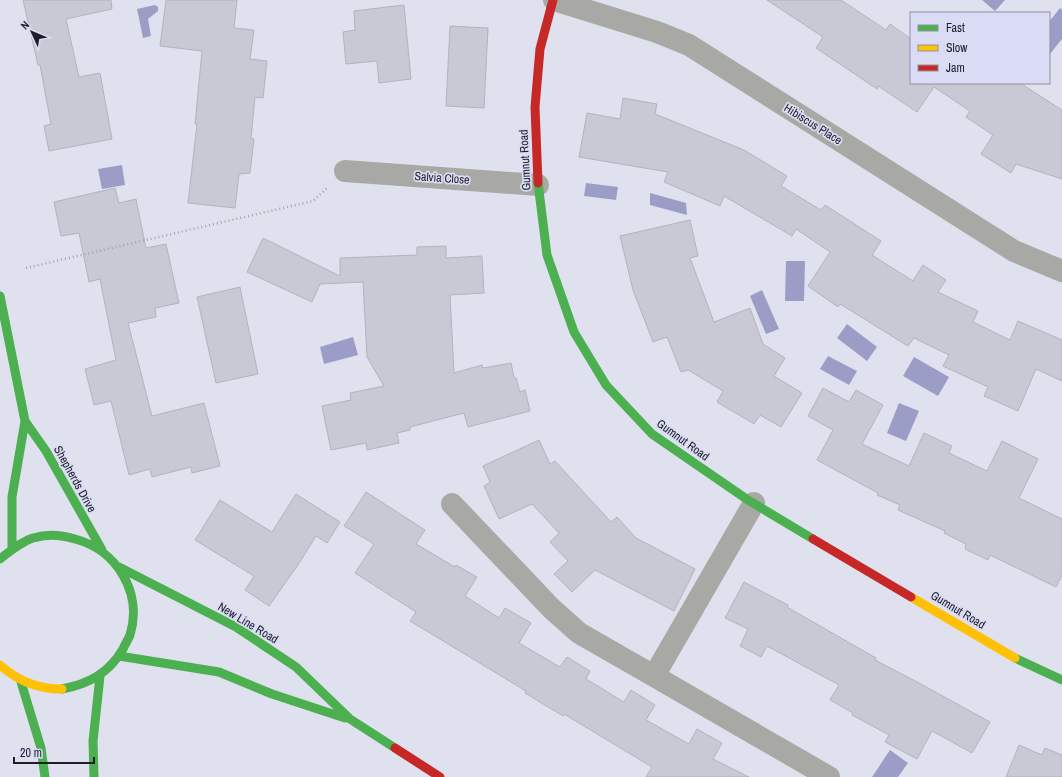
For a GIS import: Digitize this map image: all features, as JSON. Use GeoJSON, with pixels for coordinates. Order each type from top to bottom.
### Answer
{"type":"FeatureCollection","features":[{"type":"Feature","properties":{"kind":"main road","name":"Gumnut Road"},"geometry":{"type":"LineString","coordinates":[[553,0],[540,49],[535,107],[538,185],[547,256],[574,332],[606,385],[652,434],[754,503],[1006,653],[1062,680]]}},
{"type":"Feature","properties":{"kind":"main road","name":"Shepherds Drive"},"geometry":{"type":"LineString","coordinates":[[0,296],[25,421],[12,497],[12,549]]}},
{"type":"Feature","properties":{"kind":"main road","name":"Shepherds Drive"},"geometry":{"type":"LineString","coordinates":[[25,421],[46,451],[102,550]]}},
{"type":"Feature","properties":{"kind":"main road"},"geometry":{"type":"LineString","coordinates":[[0,559],[12,549],[33,538],[57,535],[81,539],[102,550],[119,567],[130,588],[134,611],[130,635],[119,656],[100,676],[81,685],[61,690],[41,688],[21,682],[0,665]]}},
{"type":"Feature","properties":{"kind":"main road","name":"New Line Road"},"geometry":{"type":"LineString","coordinates":[[119,567],[236,627],[296,667],[350,719],[440,777]]}},
{"type":"Feature","properties":{"kind":"main road","name":"New Line Road"},"geometry":{"type":"LineString","coordinates":[[119,656],[219,672],[272,694],[350,719]]}},
{"type":"Feature","properties":{"kind":"main road"},"geometry":{"type":"LineString","coordinates":[[94,777],[93,741],[100,676]]}},
{"type":"Feature","properties":{"kind":"main road"},"geometry":{"type":"LineString","coordinates":[[21,682],[41,748],[45,777]]}},
{"type":"Feature","properties":{"kind":"street","name":"Hibiscus Place"},"geometry":{"type":"LineString","coordinates":[[553,0],[657,32],[689,46],[1014,250],[1062,271]]}},
{"type":"Feature","properties":{"kind":"street","name":"Salvia Close"},"geometry":{"type":"LineString","coordinates":[[345,171],[538,185]]}},
{"type":"Feature","properties":{"kind":"street"},"geometry":{"type":"LineString","coordinates":[[654,676],[754,503]]}},
{"type":"Feature","properties":{"kind":"street"},"geometry":{"type":"LineString","coordinates":[[452,504],[551,608],[579,633],[829,777]]}},
{"type":"Feature","properties":{"kind":"path"},"geometry":{"type":"LineString","coordinates":[[26,268],[313,201],[345,171]]}},
{"type":"Feature","properties":{"kind":"water"},"geometry":{"type":"Polygon","coordinates":[[[982,0],[1005,0],[995,11],[982,0]]]}},
{"type":"Feature","properties":{"kind":"water"},"geometry":{"type":"Polygon","coordinates":[[[155,5],[158,7],[158,11],[148,19],[151,36],[143,38],[137,9],[155,5]]]}},
{"type":"Feature","properties":{"kind":"water"},"geometry":{"type":"Polygon","coordinates":[[[1060,8],[1062,10],[1062,39],[1050,54],[1050,21],[1060,8]]]}},
{"type":"Feature","properties":{"kind":"water"},"geometry":{"type":"Polygon","coordinates":[[[122,165],[125,185],[102,189],[98,169],[122,165]]]}},
{"type":"Feature","properties":{"kind":"water"},"geometry":{"type":"Polygon","coordinates":[[[586,183],[618,187],[616,200],[584,196],[586,183]]]}},
{"type":"Feature","properties":{"kind":"water"},"geometry":{"type":"Polygon","coordinates":[[[650,193],[686,203],[687,215],[650,205],[650,193]]]}},
{"type":"Feature","properties":{"kind":"water"},"geometry":{"type":"Polygon","coordinates":[[[786,261],[805,261],[804,301],[785,301],[786,261]]]}},
{"type":"Feature","properties":{"kind":"water"},"geometry":{"type":"Polygon","coordinates":[[[762,290],[779,329],[766,334],[750,296],[762,290]]]}},
{"type":"Feature","properties":{"kind":"water"},"geometry":{"type":"Polygon","coordinates":[[[847,324],[877,347],[867,361],[837,338],[847,324]]]}},
{"type":"Feature","properties":{"kind":"water"},"geometry":{"type":"Polygon","coordinates":[[[353,337],[358,355],[324,364],[320,347],[353,337]]]}},
{"type":"Feature","properties":{"kind":"water"},"geometry":{"type":"Polygon","coordinates":[[[828,356],[857,371],[849,385],[820,369],[828,356]]]}},
{"type":"Feature","properties":{"kind":"water"},"geometry":{"type":"Polygon","coordinates":[[[914,357],[949,377],[938,396],[903,376],[914,357]]]}},
{"type":"Feature","properties":{"kind":"water"},"geometry":{"type":"Polygon","coordinates":[[[899,403],[919,411],[906,441],[887,433],[899,403]]]}},
{"type":"Feature","properties":{"kind":"water"},"geometry":{"type":"Polygon","coordinates":[[[890,750],[908,763],[898,777],[872,777],[890,750]]]}},
{"type":"Feature","properties":{"kind":"building"},"geometry":{"type":"Polygon","coordinates":[[[23,0],[111,0],[112,9],[66,19],[79,77],[100,73],[112,139],[49,151],[44,126],[51,124],[40,65],[38,65],[23,0]]]}},
{"type":"Feature","properties":{"kind":"building"},"geometry":{"type":"Polygon","coordinates":[[[166,0],[237,0],[234,28],[254,30],[250,59],[267,61],[263,98],[255,97],[251,138],[254,139],[250,173],[239,174],[235,208],[188,203],[197,124],[195,124],[202,51],[160,46],[166,0]]]}},
{"type":"Feature","properties":{"kind":"building"},"geometry":{"type":"Polygon","coordinates":[[[767,0],[841,0],[886,30],[890,24],[910,38],[910,84],[1022,84],[1062,110],[1062,179],[1016,164],[1011,173],[981,154],[993,135],[966,117],[970,111],[934,87],[917,112],[878,86],[877,89],[816,48],[823,37],[767,0]]]}},
{"type":"Feature","properties":{"kind":"building"},"geometry":{"type":"Polygon","coordinates":[[[404,5],[411,79],[379,83],[377,61],[346,64],[343,32],[355,30],[354,11],[404,5]]]}},
{"type":"Feature","properties":{"kind":"building"},"geometry":{"type":"Polygon","coordinates":[[[450,26],[488,28],[484,108],[446,106],[450,26]]]}},
{"type":"Feature","properties":{"kind":"building"},"geometry":{"type":"Polygon","coordinates":[[[623,98],[657,104],[655,114],[744,150],[787,176],[781,186],[821,210],[825,205],[881,241],[872,255],[913,281],[923,265],[946,280],[938,292],[978,311],[973,322],[1010,340],[1018,321],[1062,340],[1062,381],[1036,369],[1018,411],[984,396],[988,387],[943,366],[949,355],[914,338],[908,346],[840,304],[838,307],[808,286],[830,252],[796,229],[792,236],[724,196],[720,206],[664,182],[668,172],[579,157],[587,113],[620,119],[623,98]]]}},
{"type":"Feature","properties":{"kind":"building"},"geometry":{"type":"Polygon","coordinates":[[[115,188],[119,203],[136,199],[146,248],[166,244],[179,303],[155,308],[156,317],[128,323],[152,416],[204,403],[220,466],[192,473],[191,467],[152,477],[150,469],[129,475],[111,401],[94,405],[85,369],[116,360],[100,279],[89,282],[79,233],[61,236],[54,202],[115,188]]]}},
{"type":"Feature","properties":{"kind":"building"},"geometry":{"type":"Polygon","coordinates":[[[690,220],[698,256],[690,258],[714,322],[750,308],[763,344],[785,358],[774,376],[802,393],[781,427],[760,415],[754,424],[717,402],[723,391],[688,370],[681,372],[667,337],[653,342],[633,290],[620,236],[690,220]]]}},
{"type":"Feature","properties":{"kind":"building"},"geometry":{"type":"Polygon","coordinates":[[[263,238],[340,276],[340,258],[417,255],[417,247],[446,246],[446,258],[482,256],[484,293],[450,295],[454,373],[482,365],[483,368],[511,363],[514,377],[516,378],[520,392],[525,390],[530,411],[468,427],[464,413],[410,427],[410,430],[397,433],[399,443],[367,450],[366,443],[331,450],[322,406],[351,400],[350,393],[384,386],[367,357],[363,282],[320,284],[312,302],[247,272],[263,238]]]}},
{"type":"Feature","properties":{"kind":"building"},"geometry":{"type":"Polygon","coordinates":[[[240,287],[258,374],[216,383],[197,297],[240,287]]]}},
{"type":"Feature","properties":{"kind":"building"},"geometry":{"type":"Polygon","coordinates":[[[823,388],[849,402],[856,390],[883,405],[862,444],[909,466],[924,433],[952,446],[949,453],[987,471],[1002,441],[1038,459],[1019,498],[1062,519],[1062,575],[1056,587],[990,555],[988,560],[965,549],[966,544],[944,533],[945,531],[898,510],[900,505],[877,495],[878,493],[817,460],[833,430],[808,416],[823,388]]]}},
{"type":"Feature","properties":{"kind":"building"},"geometry":{"type":"Polygon","coordinates":[[[539,440],[550,464],[555,461],[611,522],[617,517],[636,538],[695,569],[674,611],[595,570],[572,592],[554,574],[568,561],[550,542],[559,533],[532,504],[499,519],[484,486],[490,482],[483,466],[539,440]]]}},
{"type":"Feature","properties":{"kind":"building"},"geometry":{"type":"Polygon","coordinates":[[[366,492],[425,530],[416,544],[455,567],[456,565],[477,577],[465,596],[499,618],[505,608],[531,623],[519,643],[560,667],[567,657],[590,671],[586,679],[624,702],[631,690],[655,705],[646,720],[689,744],[697,729],[722,743],[713,759],[749,777],[646,777],[652,767],[564,714],[563,716],[525,693],[526,691],[410,621],[416,612],[355,573],[374,544],[344,526],[366,492]]]}},
{"type":"Feature","properties":{"kind":"building"},"geometry":{"type":"Polygon","coordinates":[[[296,494],[340,522],[327,543],[316,536],[300,562],[269,606],[245,590],[254,576],[195,540],[220,500],[272,532],[296,494]]]}},
{"type":"Feature","properties":{"kind":"building"},"geometry":{"type":"Polygon","coordinates":[[[744,582],[788,605],[787,607],[876,658],[875,660],[990,722],[972,753],[932,731],[917,759],[885,742],[889,735],[852,715],[853,713],[830,700],[839,685],[767,646],[761,657],[740,646],[748,629],[725,618],[744,582]]]}},
{"type":"Feature","properties":{"kind":"building"},"geometry":{"type":"Polygon","coordinates":[[[1019,745],[1042,755],[1045,748],[1062,755],[1062,777],[1006,777],[1019,745]]]}},
{"type":"Feature","properties":{"kind":"traffic: fast"},"geometry":{"type":"LineString","coordinates":[[538,183],[547,255],[574,332],[606,385],[652,434],[748,500],[813,539]]}},
{"type":"Feature","properties":{"kind":"traffic: fast"},"geometry":{"type":"LineString","coordinates":[[0,296],[25,421],[12,497],[12,549]]}},
{"type":"Feature","properties":{"kind":"traffic: fast"},"geometry":{"type":"LineString","coordinates":[[25,421],[46,451],[102,550]]}},
{"type":"Feature","properties":{"kind":"traffic: fast"},"geometry":{"type":"LineString","coordinates":[[0,559],[16,547],[33,538],[43,536],[59,536],[75,539],[90,545],[103,553],[114,563],[123,575],[133,604],[133,619],[130,635],[123,649],[105,671],[81,684],[62,689]]}},
{"type":"Feature","properties":{"kind":"traffic: fast"},"geometry":{"type":"LineString","coordinates":[[119,567],[236,627],[296,667],[350,719],[395,748]]}},
{"type":"Feature","properties":{"kind":"traffic: fast"},"geometry":{"type":"LineString","coordinates":[[119,656],[219,672],[272,694],[345,718]]}},
{"type":"Feature","properties":{"kind":"traffic: fast"},"geometry":{"type":"LineString","coordinates":[[1015,658],[1062,680]]}},
{"type":"Feature","properties":{"kind":"traffic: fast"},"geometry":{"type":"LineString","coordinates":[[94,777],[93,741],[100,676]]}},
{"type":"Feature","properties":{"kind":"traffic: fast"},"geometry":{"type":"LineString","coordinates":[[21,682],[41,748],[45,777]]}},
{"type":"Feature","properties":{"kind":"traffic: slow"},"geometry":{"type":"LineString","coordinates":[[911,597],[1015,658]]}},
{"type":"Feature","properties":{"kind":"traffic: slow"},"geometry":{"type":"LineString","coordinates":[[0,665],[21,680],[45,688],[62,689]]}},
{"type":"Feature","properties":{"kind":"traffic: jam"},"geometry":{"type":"LineString","coordinates":[[538,183],[535,107],[540,49],[553,0]]}},
{"type":"Feature","properties":{"kind":"traffic: jam"},"geometry":{"type":"LineString","coordinates":[[813,539],[911,597]]}},
{"type":"Feature","properties":{"kind":"traffic: jam"},"geometry":{"type":"LineString","coordinates":[[395,748],[440,777]]}}]}
